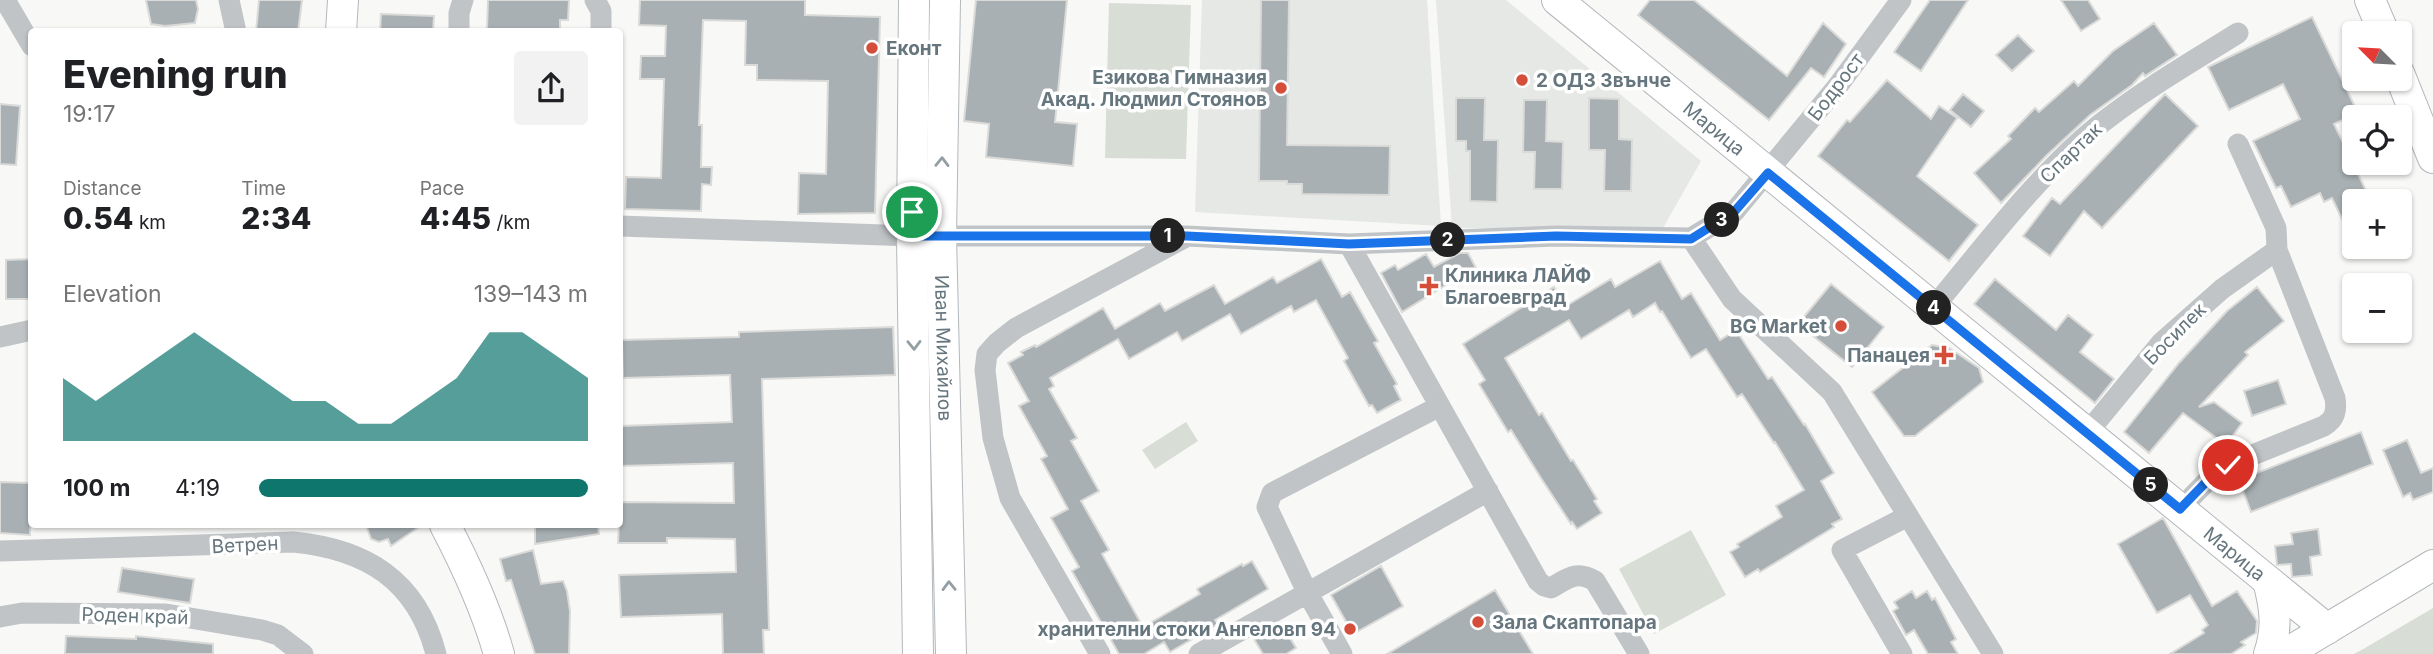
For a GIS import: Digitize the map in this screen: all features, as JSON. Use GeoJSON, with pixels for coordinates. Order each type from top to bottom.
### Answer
{"type":"FeatureCollection","features":[{"type":"Feature","properties":{"kind":"street"},"geometry":{"type":"LineString","coordinates":[[5,0],[28,39]]}},
{"type":"Feature","properties":{"kind":"street"},"geometry":{"type":"LineString","coordinates":[[229,0],[235,28]]}},
{"type":"Feature","properties":{"kind":"street"},"geometry":{"type":"LineString","coordinates":[[341,28],[343,0]]}},
{"type":"Feature","properties":{"kind":"street"},"geometry":{"type":"LineString","coordinates":[[459,28],[459,13],[463,0]]}},
{"type":"Feature","properties":{"kind":"street"},"geometry":{"type":"LineString","coordinates":[[595,0],[601,11],[601,28]]}},
{"type":"Feature","properties":{"kind":"street","name":"Иван Михайлов"},"geometry":{"type":"LineString","coordinates":[[914,0],[912,236],[918,654]]}},
{"type":"Feature","properties":{"kind":"street","name":"Иван Михайлов"},"geometry":{"type":"LineString","coordinates":[[945,0],[941,235],[951,654]]}},
{"type":"Feature","properties":{"kind":"street","name":"Марица"},"geometry":{"type":"LineString","coordinates":[[1556,0],[2327,629]]}},
{"type":"Feature","properties":{"kind":"street","name":"Бодрост"},"geometry":{"type":"LineString","coordinates":[[1691,239],[1734,212],[1837,87],[1901,0]]}},
{"type":"Feature","properties":{"kind":"street"},"geometry":{"type":"LineString","coordinates":[[2371,0],[2379,21]]}},
{"type":"Feature","properties":{"kind":"street","name":"Спартак"},"geometry":{"type":"LineString","coordinates":[[1933,308],[2042,180],[2097,126],[2152,85],[2238,33]]}},
{"type":"Feature","properties":{"kind":"street"},"geometry":{"type":"LineString","coordinates":[[2406,91],[2433,158]]}},
{"type":"Feature","properties":{"kind":"street"},"geometry":{"type":"LineString","coordinates":[[2180,509],[2220,470],[2324,426],[2335,415],[2335,398],[2277,250],[2276,228],[2238,144]]}},
{"type":"Feature","properties":{"kind":"street"},"geometry":{"type":"LineString","coordinates":[[623,226],[912,236],[1187,236],[1349,244],[1556,236],[1691,239],[1732,299],[1832,392],[1993,654]]}},
{"type":"Feature","properties":{"kind":"street"},"geometry":{"type":"LineString","coordinates":[[1101,654],[1010,498],[993,438],[985,370],[987,354],[1016,328],[1187,236]]}},
{"type":"Feature","properties":{"kind":"street"},"geometry":{"type":"LineString","coordinates":[[1349,244],[1538,581],[1551,588],[1575,574],[1595,581],[1639,654]]}},
{"type":"Feature","properties":{"kind":"street","name":"Босилек"},"geometry":{"type":"LineString","coordinates":[[2087,433],[2162,342],[2222,289],[2277,250]]}},
{"type":"Feature","properties":{"kind":"street"},"geometry":{"type":"LineString","coordinates":[[0,337],[28,331]]}},
{"type":"Feature","properties":{"kind":"street"},"geometry":{"type":"LineString","coordinates":[[1342,654],[1307,592],[1267,507],[1272,493],[1440,406]]}},
{"type":"Feature","properties":{"kind":"street"},"geometry":{"type":"LineString","coordinates":[[1199,654],[1488,491]]}},
{"type":"Feature","properties":{"kind":"street"},"geometry":{"type":"LineString","coordinates":[[1902,654],[1842,550],[1908,516]]}},
{"type":"Feature","properties":{"kind":"street"},"geometry":{"type":"LineString","coordinates":[[447,528],[473,580],[499,654]]}},
{"type":"Feature","properties":{"kind":"street","name":"Ветрен"},"geometry":{"type":"LineString","coordinates":[[0,551],[293,542],[338,549],[373,564],[404,590],[424,618],[436,654]]}},
{"type":"Feature","properties":{"kind":"street"},"geometry":{"type":"LineString","coordinates":[[2285,654],[2433,565]]}},
{"type":"Feature","properties":{"kind":"street"},"geometry":{"type":"LineString","coordinates":[[2268,581],[2276,611],[2269,654]]}},
{"type":"Feature","properties":{"kind":"street","name":"Роден край"},"geometry":{"type":"LineString","coordinates":[[0,617],[23,613],[166,614],[262,630],[278,635],[303,654]]}},
{"type":"Feature","properties":{"kind":"shaded area"},"geometry":{"type":"Polygon","coordinates":[[[1202,0],[1427,0],[1441,226],[1195,212],[1202,0]]]}},
{"type":"Feature","properties":{"kind":"shaded area","name":"2 ОДЗ Звънче"},"geometry":{"type":"Polygon","coordinates":[[[1436,0],[1506,0],[1701,161],[1663,228],[1452,228],[1436,0]]]}},
{"type":"Feature","properties":{"kind":"shaded area"},"geometry":{"type":"Polygon","coordinates":[[[1109,3],[1191,5],[1186,159],[1105,158],[1109,3]]]}},
{"type":"Feature","properties":{"kind":"shaded area"},"geometry":{"type":"Polygon","coordinates":[[[1186,422],[1198,441],[1155,469],[1142,450],[1186,422]]]}},
{"type":"Feature","properties":{"kind":"shaded area"},"geometry":{"type":"Polygon","coordinates":[[[1691,530],[1726,595],[1654,634],[1619,569],[1691,530]]]}},
{"type":"Feature","properties":{"kind":"shaded area"},"geometry":{"type":"Polygon","coordinates":[[[2433,608],[2433,654],[2354,654],[2365,648],[2433,608]]]}},
{"type":"Feature","properties":{"kind":"building"},"geometry":{"type":"Polygon","coordinates":[[[146,0],[196,0],[198,9],[195,23],[165,26],[151,24],[146,0]]]}},
{"type":"Feature","properties":{"kind":"building"},"geometry":{"type":"Polygon","coordinates":[[[259,0],[302,0],[298,28],[256,28],[259,0]]]}},
{"type":"Feature","properties":{"kind":"building"},"geometry":{"type":"Polygon","coordinates":[[[488,0],[569,0],[568,20],[560,20],[560,28],[487,28],[488,0]]]}},
{"type":"Feature","properties":{"kind":"building"},"geometry":{"type":"Polygon","coordinates":[[[640,0],[805,0],[805,15],[880,17],[875,213],[798,214],[799,173],[826,174],[828,81],[757,80],[757,65],[745,65],[746,21],[703,20],[699,125],[702,125],[701,167],[712,167],[711,185],[702,184],[701,211],[625,209],[626,177],[661,178],[664,79],[640,79],[641,56],[665,56],[666,26],[639,25],[640,0]]]}},
{"type":"Feature","properties":{"kind":"building"},"geometry":{"type":"Polygon","coordinates":[[[976,0],[1067,0],[1055,122],[1077,124],[1073,166],[986,157],[989,124],[964,121],[976,0]]]}},
{"type":"Feature","properties":{"kind":"building"},"geometry":{"type":"Polygon","coordinates":[[[1261,0],[1289,0],[1287,145],[1390,146],[1389,195],[1302,194],[1302,184],[1259,181],[1261,0]]]}},
{"type":"Feature","properties":{"kind":"building"},"geometry":{"type":"Polygon","coordinates":[[[1650,0],[1694,0],[1787,76],[1823,23],[1846,44],[1824,77],[1811,68],[1769,120],[1638,15],[1650,0]]]}},
{"type":"Feature","properties":{"kind":"building"},"geometry":{"type":"Polygon","coordinates":[[[1930,0],[1968,0],[1921,71],[1894,52],[1930,0]]]}},
{"type":"Feature","properties":{"kind":"building"},"geometry":{"type":"Polygon","coordinates":[[[2061,0],[2088,0],[2100,19],[2081,31],[2061,0]]]}},
{"type":"Feature","properties":{"kind":"building"},"geometry":{"type":"Polygon","coordinates":[[[381,14],[434,16],[433,28],[380,28],[381,14]]]}},
{"type":"Feature","properties":{"kind":"building"},"geometry":{"type":"Polygon","coordinates":[[[2312,17],[2342,80],[2342,91],[2347,91],[2354,105],[2342,105],[2342,120],[2334,124],[2342,141],[2342,175],[2359,175],[2365,189],[2342,189],[2342,219],[2332,198],[2324,202],[2320,193],[2291,207],[2281,186],[2276,188],[2253,141],[2300,119],[2283,84],[2229,110],[2208,67],[2312,17]]]}},
{"type":"Feature","properties":{"kind":"building"},"geometry":{"type":"Polygon","coordinates":[[[2154,23],[2177,55],[2145,76],[2143,73],[2132,85],[2090,115],[2001,203],[1974,173],[2011,139],[2008,136],[2035,108],[2039,112],[2074,81],[2078,86],[2113,51],[2154,23]]]}},
{"type":"Feature","properties":{"kind":"building"},"geometry":{"type":"Polygon","coordinates":[[[2018,35],[2034,51],[2012,71],[1996,55],[2018,35]]]}},
{"type":"Feature","properties":{"kind":"building"},"geometry":{"type":"Polygon","coordinates":[[[1887,80],[1931,119],[1939,106],[1957,118],[1917,176],[1978,225],[1949,261],[1818,156],[1847,120],[1850,122],[1887,80]]]}},
{"type":"Feature","properties":{"kind":"building"},"geometry":{"type":"Polygon","coordinates":[[[1963,94],[1984,111],[1971,127],[1950,110],[1963,94]]]}},
{"type":"Feature","properties":{"kind":"building"},"geometry":{"type":"Polygon","coordinates":[[[2165,94],[2198,126],[2102,228],[2084,211],[2050,256],[2023,236],[2052,198],[2060,204],[2165,94]]]}},
{"type":"Feature","properties":{"kind":"building"},"geometry":{"type":"Polygon","coordinates":[[[1456,98],[1485,98],[1484,140],[1498,140],[1497,202],[1470,201],[1470,151],[1466,151],[1466,141],[1456,141],[1456,98]]]}},
{"type":"Feature","properties":{"kind":"building"},"geometry":{"type":"Polygon","coordinates":[[[1589,98],[1619,99],[1619,139],[1632,140],[1631,191],[1604,191],[1605,150],[1589,150],[1589,98]]]}},
{"type":"Feature","properties":{"kind":"building"},"geometry":{"type":"Polygon","coordinates":[[[1524,100],[1547,100],[1546,141],[1563,142],[1562,189],[1534,189],[1535,152],[1523,152],[1524,100]]]}},
{"type":"Feature","properties":{"kind":"building"},"geometry":{"type":"Polygon","coordinates":[[[0,104],[20,106],[16,165],[0,164],[0,104]]]}},
{"type":"Feature","properties":{"kind":"building"},"geometry":{"type":"Polygon","coordinates":[[[1460,253],[1468,253],[1477,270],[1456,279],[1402,312],[1381,273],[1395,265],[1398,270],[1426,254],[1434,267],[1460,253]]]}},
{"type":"Feature","properties":{"kind":"building"},"geometry":{"type":"Polygon","coordinates":[[[28,259],[28,299],[6,299],[6,260],[28,259]]]}},
{"type":"Feature","properties":{"kind":"building"},"geometry":{"type":"Polygon","coordinates":[[[1321,259],[1342,297],[1350,292],[1378,341],[1374,343],[1397,384],[1394,386],[1401,400],[1377,413],[1372,405],[1369,406],[1344,361],[1348,358],[1316,300],[1294,312],[1291,306],[1241,334],[1230,314],[1182,341],[1177,332],[1129,359],[1118,339],[1050,378],[1054,386],[1049,389],[1077,438],[1071,441],[1099,491],[1081,501],[1109,550],[1102,554],[1143,627],[1200,594],[1197,589],[1242,564],[1243,566],[1252,561],[1268,589],[1215,620],[1218,624],[1170,652],[1164,642],[1144,654],[1119,654],[1072,571],[1079,567],[1051,518],[1068,509],[1041,459],[1047,456],[1019,406],[1029,401],[1008,363],[1023,355],[1021,352],[1035,345],[1036,347],[1103,308],[1115,329],[1160,303],[1165,311],[1214,285],[1225,304],[1273,277],[1277,283],[1321,259]]]}},
{"type":"Feature","properties":{"kind":"building"},"geometry":{"type":"Polygon","coordinates":[[[1660,261],[1682,299],[1691,293],[1720,340],[1736,330],[1768,379],[1772,377],[1805,424],[1834,473],[1821,481],[1842,519],[1832,524],[1834,527],[1760,572],[1758,569],[1745,577],[1730,552],[1739,547],[1737,544],[1782,517],[1776,506],[1804,490],[1742,394],[1737,397],[1706,349],[1691,358],[1655,303],[1633,317],[1629,310],[1581,339],[1569,320],[1505,358],[1539,415],[1542,413],[1597,499],[1594,501],[1602,513],[1577,529],[1572,522],[1571,524],[1511,430],[1508,432],[1479,384],[1485,380],[1463,344],[1554,287],[1566,306],[1611,279],[1615,287],[1660,261]]]}},
{"type":"Feature","properties":{"kind":"building"},"geometry":{"type":"Polygon","coordinates":[[[1995,279],[2056,330],[2068,315],[2093,335],[2080,352],[2114,379],[2095,403],[1974,304],[1995,279]]]}},
{"type":"Feature","properties":{"kind":"building","name":"BG Market"},"geometry":{"type":"Polygon","coordinates":[[[1831,284],[1884,327],[1852,367],[1798,324],[1831,284]]]}},
{"type":"Feature","properties":{"kind":"building"},"geometry":{"type":"Polygon","coordinates":[[[2257,287],[2284,321],[2245,352],[2248,355],[2199,407],[2214,402],[2242,423],[2226,445],[2183,413],[2149,453],[2124,432],[2179,363],[2227,311],[2257,287]]]}},
{"type":"Feature","properties":{"kind":"building"},"geometry":{"type":"Polygon","coordinates":[[[893,327],[895,375],[762,379],[769,630],[763,630],[764,654],[723,654],[722,614],[621,617],[619,575],[736,572],[735,539],[667,538],[667,543],[618,543],[619,528],[623,528],[623,502],[734,503],[733,463],[623,466],[623,426],[732,422],[730,375],[623,378],[623,340],[739,337],[739,332],[893,327]]]}},
{"type":"Feature","properties":{"kind":"building"},"geometry":{"type":"Polygon","coordinates":[[[1932,345],[1949,348],[1979,368],[1983,382],[1915,436],[1904,436],[1872,392],[1932,345]]]}},
{"type":"Feature","properties":{"kind":"building"},"geometry":{"type":"Polygon","coordinates":[[[2278,380],[2286,404],[2252,416],[2244,391],[2278,380]]]}},
{"type":"Feature","properties":{"kind":"building"},"geometry":{"type":"Polygon","coordinates":[[[2361,432],[2373,464],[2251,512],[2239,480],[2361,432]]]}},
{"type":"Feature","properties":{"kind":"building"},"geometry":{"type":"Polygon","coordinates":[[[2407,440],[2421,473],[2433,468],[2433,492],[2413,500],[2410,493],[2403,497],[2383,450],[2407,440]]]}},
{"type":"Feature","properties":{"kind":"building"},"geometry":{"type":"Polygon","coordinates":[[[0,482],[28,483],[30,535],[0,533],[0,482]]]}},
{"type":"Feature","properties":{"kind":"building"},"geometry":{"type":"Polygon","coordinates":[[[2163,518],[2212,606],[2237,591],[2257,621],[2256,633],[2241,642],[2245,645],[2231,654],[2170,654],[2204,633],[2202,630],[2208,625],[2190,595],[2157,613],[2118,544],[2163,518]]]}},
{"type":"Feature","properties":{"kind":"building"},"geometry":{"type":"Polygon","coordinates":[[[367,528],[418,528],[391,546],[388,539],[379,542],[371,539],[367,528]]]}},
{"type":"Feature","properties":{"kind":"building"},"geometry":{"type":"Polygon","coordinates":[[[535,528],[598,528],[599,534],[535,544],[535,528]]]}},
{"type":"Feature","properties":{"kind":"building"},"geometry":{"type":"Polygon","coordinates":[[[2318,529],[2321,555],[2310,557],[2312,575],[2292,577],[2291,564],[2277,565],[2275,546],[2293,544],[2291,533],[2318,529]]]}},
{"type":"Feature","properties":{"kind":"building"},"geometry":{"type":"Polygon","coordinates":[[[533,550],[541,584],[563,581],[567,591],[570,611],[569,654],[535,654],[511,580],[506,581],[500,559],[533,550]]]}},
{"type":"Feature","properties":{"kind":"building"},"geometry":{"type":"Polygon","coordinates":[[[1381,566],[1403,606],[1353,634],[1331,595],[1381,566]]]}},
{"type":"Feature","properties":{"kind":"building"},"geometry":{"type":"Polygon","coordinates":[[[122,568],[194,579],[190,603],[118,592],[122,568]]]}},
{"type":"Feature","properties":{"kind":"building","name":"Зала Скаптопара"},"geometry":{"type":"Polygon","coordinates":[[[1495,590],[1533,654],[1387,654],[1495,590]]]}},
{"type":"Feature","properties":{"kind":"building"},"geometry":{"type":"Polygon","coordinates":[[[1912,591],[1916,598],[1927,591],[1932,600],[1935,598],[1956,639],[1951,642],[1958,654],[1928,654],[1914,630],[1906,635],[1893,611],[1898,608],[1894,602],[1912,591]]]}},
{"type":"Feature","properties":{"kind":"building"},"geometry":{"type":"Polygon","coordinates":[[[1281,623],[1296,648],[1286,654],[1263,654],[1254,639],[1281,623]]]}},
{"type":"Feature","properties":{"kind":"building"},"geometry":{"type":"Polygon","coordinates":[[[66,636],[136,639],[136,636],[213,644],[213,654],[65,654],[66,636]]]}},
{"type":"Feature","properties":{"kind":"place","name":"Еконт"},"geometry":{"type":"Point","coordinates":[872,48]}},
{"type":"Feature","properties":{"kind":"place","name":"2 ОДЗ Звънче"},"geometry":{"type":"Point","coordinates":[1522,80]}},
{"type":"Feature","properties":{"kind":"place","name":"Езикова Гимназия Акад. Людмил Стоянов"},"geometry":{"type":"Point","coordinates":[1281,88]}},
{"type":"Feature","properties":{"kind":"place","name":"Клиника ЛАЙФ Благоевград"},"geometry":{"type":"Point","coordinates":[1429,286]}},
{"type":"Feature","properties":{"kind":"place","name":"BG Market"},"geometry":{"type":"Point","coordinates":[1841,326]}},
{"type":"Feature","properties":{"kind":"place","name":"Панацея"},"geometry":{"type":"Point","coordinates":[1944,355]}},
{"type":"Feature","properties":{"kind":"place","name":"Зала Скаптопара"},"geometry":{"type":"Point","coordinates":[1478,622]}},
{"type":"Feature","properties":{"kind":"place","name":"хранителни стоки Ангеловп 94"},"geometry":{"type":"Point","coordinates":[1350,629]}},
{"type":"Feature","properties":{"kind":"route"},"geometry":{"type":"LineString","coordinates":[[912,212],[912,236],[1187,236],[1349,244],[1556,236],[1691,239],[1734,212],[1768,173],[2180,509],[2212,476],[2228,465]]}}]}
